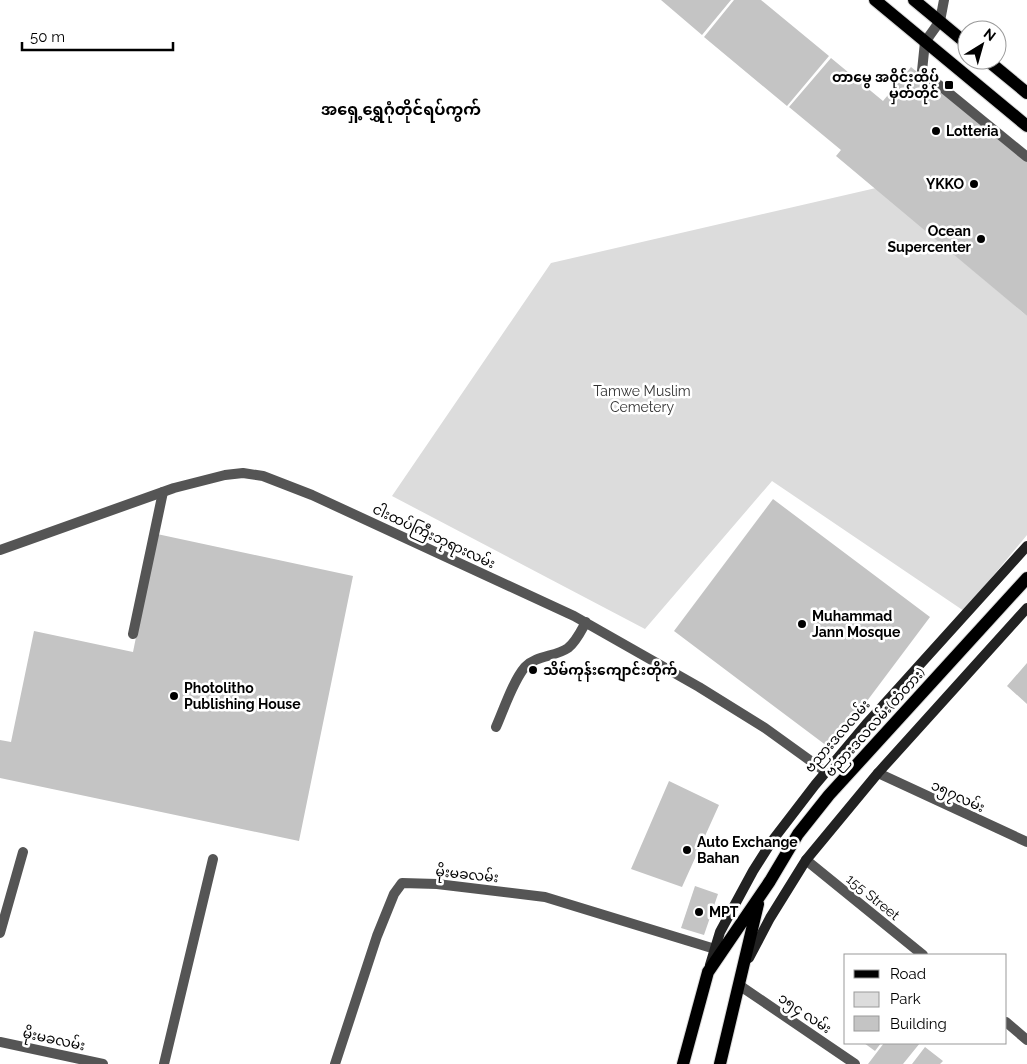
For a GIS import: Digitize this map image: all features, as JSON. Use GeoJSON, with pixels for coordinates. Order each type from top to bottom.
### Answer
{"type":"FeatureCollection","features":[{"type":"Feature","properties":{"kind":"main road"},"geometry":{"type":"LineString","coordinates":[[875,0],[1027,126]]}},
{"type":"Feature","properties":{"kind":"main road"},"geometry":{"type":"LineString","coordinates":[[914,0],[957,36]]}},
{"type":"Feature","properties":{"kind":"main road"},"geometry":{"type":"LineString","coordinates":[[999,70],[1027,93]]}},
{"type":"Feature","properties":{"kind":"main road","name":"ဗညားဒလလမ်း"},"geometry":{"type":"LineString","coordinates":[[683,1064],[720,932],[772,842],[826,772],[917,666],[1027,546]]}},
{"type":"Feature","properties":{"kind":"main road","name":"ဗညားဒလလမ်း(တံတား)"},"geometry":{"type":"LineString","coordinates":[[759,897],[798,834],[829,795],[1027,578]]}},
{"type":"Feature","properties":{"kind":"main road"},"geometry":{"type":"LineString","coordinates":[[740,979],[770,918],[806,860],[878,773],[1027,608]]}},
{"type":"Feature","properties":{"kind":"main road"},"geometry":{"type":"LineString","coordinates":[[720,1064],[759,897]]}},
{"type":"Feature","properties":{"kind":"main road","name":"ဗညားဒလလမ်း"},"geometry":{"type":"LineString","coordinates":[[708,972],[759,897]]}},
{"type":"Feature","properties":{"kind":"street"},"geometry":{"type":"LineString","coordinates":[[944,0],[940,22],[925,42],[922,71],[1027,157]]}},
{"type":"Feature","properties":{"kind":"street","name":"ငါးထပ်ကြီးဘုရားလမ်း"},"geometry":{"type":"LineString","coordinates":[[0,550],[162,492],[243,473],[263,476],[312,495],[399,534],[586,622],[708,692],[765,728],[826,772]]}},
{"type":"Feature","properties":{"kind":"street"},"geometry":{"type":"LineString","coordinates":[[133,634],[162,492]]}},
{"type":"Feature","properties":{"kind":"street"},"geometry":{"type":"LineString","coordinates":[[496,727],[525,667],[534,660],[568,648],[586,622]]}},
{"type":"Feature","properties":{"kind":"street","name":"၁၅၇လမ်း"},"geometry":{"type":"LineString","coordinates":[[878,773],[1027,842]]}},
{"type":"Feature","properties":{"kind":"street"},"geometry":{"type":"LineString","coordinates":[[0,933],[23,852]]}},
{"type":"Feature","properties":{"kind":"street"},"geometry":{"type":"LineString","coordinates":[[164,1064],[213,859]]}},
{"type":"Feature","properties":{"kind":"street","name":"155 Street"},"geometry":{"type":"LineString","coordinates":[[806,860],[922,954]]}},
{"type":"Feature","properties":{"kind":"street","name":"မိုးမခလမ်း"},"geometry":{"type":"LineString","coordinates":[[335,1064],[377,936],[394,894],[402,883],[437,884],[545,898],[715,949]]}},
{"type":"Feature","properties":{"kind":"street","name":"၁၅၄ လမ်း"},"geometry":{"type":"LineString","coordinates":[[740,979],[855,1064]]}},
{"type":"Feature","properties":{"kind":"street"},"geometry":{"type":"LineString","coordinates":[[1007,1023],[1027,1040]]}},
{"type":"Feature","properties":{"kind":"street","name":"မိုးမခလမ်း"},"geometry":{"type":"LineString","coordinates":[[0,1042],[103,1064]]}},
{"type":"Feature","properties":{"kind":"green space","name":"Tamwe Muslim Cemetery"},"geometry":{"type":"Polygon","coordinates":[[[876,188],[1027,316],[1027,535],[964,611],[772,481],[645,629],[392,496],[551,263],[876,188]]]}},
{"type":"Feature","properties":{"kind":"building"},"geometry":{"type":"Polygon","coordinates":[[[661,0],[731,0],[702,35],[661,0]]]}},
{"type":"Feature","properties":{"kind":"building"},"geometry":{"type":"Polygon","coordinates":[[[734,0],[761,0],[829,56],[787,106],[704,37],[734,0]]]}},
{"type":"Feature","properties":{"kind":"building","name":"Ocean Supercenter"},"geometry":{"type":"Polygon","coordinates":[[[831,58],[883,101],[911,67],[1027,162],[1027,316],[836,156],[841,150],[789,107],[831,58]]]}},
{"type":"Feature","properties":{"kind":"building","name":"Muhammad Jann Mosque"},"geometry":{"type":"Polygon","coordinates":[[[773,499],[930,617],[831,749],[674,631],[773,499]]]}},
{"type":"Feature","properties":{"kind":"building","name":"Photolitho Publishing House"},"geometry":{"type":"Polygon","coordinates":[[[157,534],[353,576],[299,841],[0,778],[0,740],[11,742],[34,631],[133,652],[157,534]]]}},
{"type":"Feature","properties":{"kind":"building"},"geometry":{"type":"Polygon","coordinates":[[[1027,663],[1027,704],[1007,686],[1027,663]]]}},
{"type":"Feature","properties":{"kind":"building"},"geometry":{"type":"Polygon","coordinates":[[[669,781],[719,805],[682,887],[631,869],[669,781]]]}},
{"type":"Feature","properties":{"kind":"building"},"geometry":{"type":"Polygon","coordinates":[[[695,886],[718,894],[704,935],[681,928],[695,886]]]}},
{"type":"Feature","properties":{"kind":"building"},"geometry":{"type":"Polygon","coordinates":[[[865,1044],[880,1044],[875,1051],[865,1044]]]}},
{"type":"Feature","properties":{"kind":"building"},"geometry":{"type":"Polygon","coordinates":[[[883,1044],[919,1044],[903,1064],[868,1064],[883,1044]]]}},
{"type":"Feature","properties":{"kind":"building"},"geometry":{"type":"Polygon","coordinates":[[[925,1047],[943,1061],[940,1064],[912,1064],[925,1047]]]}},
{"type":"Feature","properties":{"kind":"place","name":"တာမွေ အဝိုင်းထိပ် မှတ်တိုင်"},"geometry":{"type":"Point","coordinates":[949,85]}},
{"type":"Feature","properties":{"kind":"place","name":"Lotteria"},"geometry":{"type":"Point","coordinates":[936,131]}},
{"type":"Feature","properties":{"kind":"place","name":"YKKO"},"geometry":{"type":"Point","coordinates":[974,184]}},
{"type":"Feature","properties":{"kind":"place","name":"Ocean Supercenter"},"geometry":{"type":"Point","coordinates":[981,239]}},
{"type":"Feature","properties":{"kind":"place","name":"Muhammad Jann Mosque"},"geometry":{"type":"Point","coordinates":[802,624]}},
{"type":"Feature","properties":{"kind":"place","name":"သိမ်ကုန်းကျောင်းတိုက်"},"geometry":{"type":"Point","coordinates":[533,670]}},
{"type":"Feature","properties":{"kind":"place","name":"Photolitho Publishing House"},"geometry":{"type":"Point","coordinates":[174,696]}},
{"type":"Feature","properties":{"kind":"place","name":"Auto Exchange Bahan"},"geometry":{"type":"Point","coordinates":[687,850]}},
{"type":"Feature","properties":{"kind":"place","name":"MPT"},"geometry":{"type":"Point","coordinates":[699,912]}},
{"type":"Feature","properties":{"kind":"district","name":"အရှေ့ရွှေဂုံတိုင်ရပ်ကွက်"},"geometry":{"type":"Point","coordinates":[401,109]}}]}
